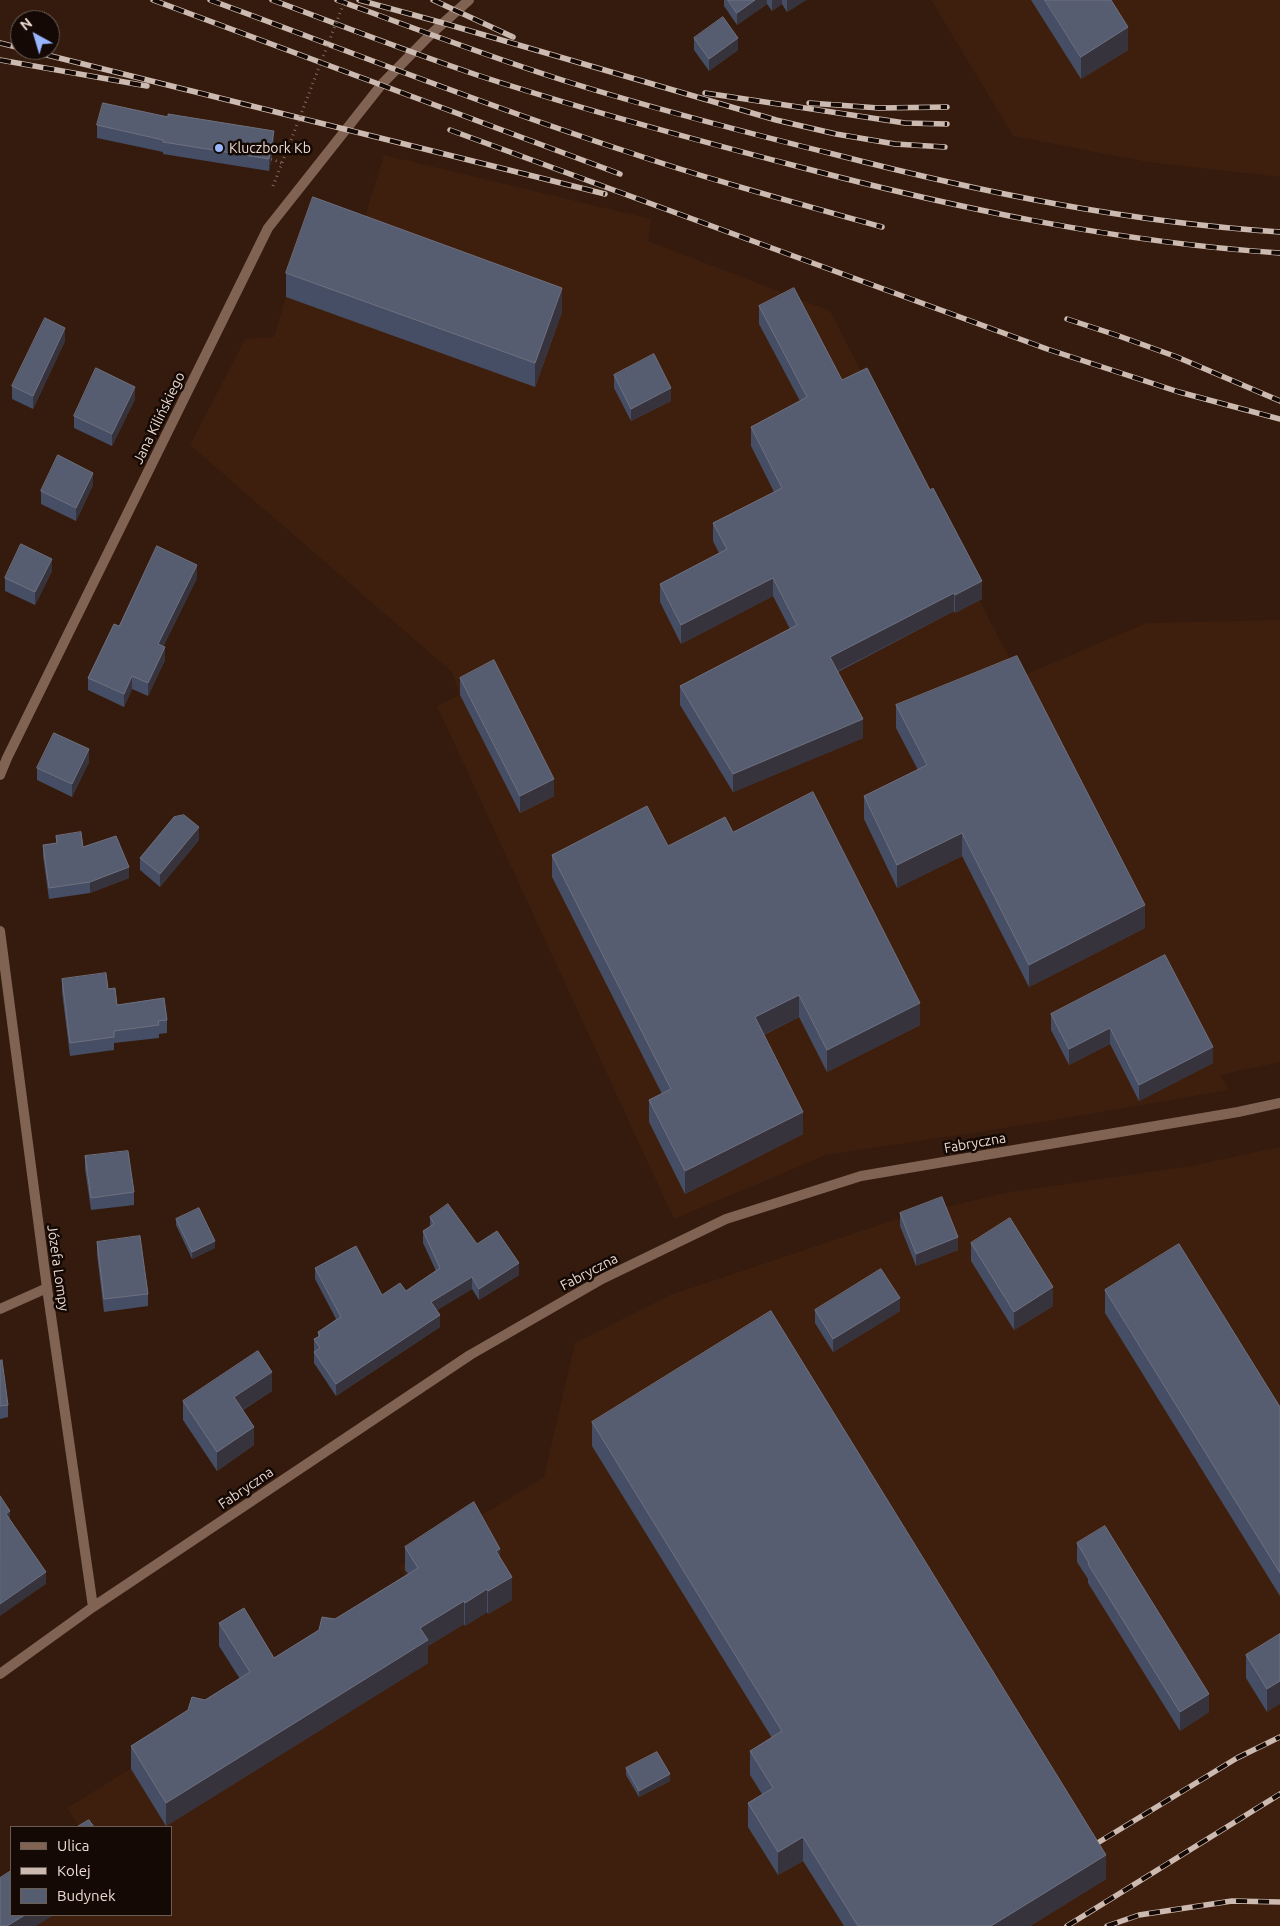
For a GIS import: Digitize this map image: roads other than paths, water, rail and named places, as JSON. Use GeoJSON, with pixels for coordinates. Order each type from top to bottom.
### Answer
{"type":"FeatureCollection","features":[{"type":"Feature","properties":{"kind":"street","name":"Jana Kilińskiego"},"geometry":{"type":"LineString","coordinates":[[0,775],[268,228],[375,92],[425,40],[469,0]]}},
{"type":"Feature","properties":{"kind":"street","name":"Józefa Lompy"},"geometry":{"type":"LineString","coordinates":[[0,931],[47,1288],[93,1607]]}},
{"type":"Feature","properties":{"kind":"street","name":"Fabryczna"},"geometry":{"type":"LineString","coordinates":[[0,1674],[93,1607],[470,1355],[602,1279],[726,1219],[861,1176],[1238,1112],[1280,1103]]}},
{"type":"Feature","properties":{"kind":"street"},"geometry":{"type":"LineString","coordinates":[[0,1309],[47,1288]]}},
{"type":"Feature","properties":{"kind":"railway"},"geometry":{"type":"LineString","coordinates":[[153,0],[620,174]]}},
{"type":"Feature","properties":{"kind":"railway"},"geometry":{"type":"LineString","coordinates":[[210,0],[469,96],[657,162],[882,227]]}},
{"type":"Feature","properties":{"kind":"railway"},"geometry":{"type":"LineString","coordinates":[[272,0],[423,56],[514,87],[675,134],[856,181],[976,209],[1097,232],[1157,241],[1280,253]]}},
{"type":"Feature","properties":{"kind":"railway"},"geometry":{"type":"LineString","coordinates":[[337,0],[448,41],[593,90],[767,138],[892,169],[947,182],[1112,213],[1167,221],[1280,232]]}},
{"type":"Feature","properties":{"kind":"railway"},"geometry":{"type":"LineString","coordinates":[[359,0],[776,120],[836,134],[895,144],[945,147]]}},
{"type":"Feature","properties":{"kind":"railway"},"geometry":{"type":"LineString","coordinates":[[433,0],[513,37]]}},
{"type":"Feature","properties":{"kind":"railway"},"geometry":{"type":"LineString","coordinates":[[0,43],[10,46]]}},
{"type":"Feature","properties":{"kind":"railway"},"geometry":{"type":"LineString","coordinates":[[60,58],[605,194]]}},
{"type":"Feature","properties":{"kind":"railway"},"geometry":{"type":"LineString","coordinates":[[0,60],[147,86]]}},
{"type":"Feature","properties":{"kind":"railway"},"geometry":{"type":"LineString","coordinates":[[705,93],[905,123],[947,124]]}},
{"type":"Feature","properties":{"kind":"railway"},"geometry":{"type":"LineString","coordinates":[[809,103],[879,108],[947,107]]}},
{"type":"Feature","properties":{"kind":"railway"},"geometry":{"type":"LineString","coordinates":[[450,130],[1047,349],[1179,392],[1280,419]]}},
{"type":"Feature","properties":{"kind":"railway"},"geometry":{"type":"LineString","coordinates":[[1067,319],[1177,357],[1280,401]]}},
{"type":"Feature","properties":{"kind":"railway"},"geometry":{"type":"LineString","coordinates":[[1086,1850],[1237,1758],[1280,1737]]}},
{"type":"Feature","properties":{"kind":"railway"},"geometry":{"type":"LineString","coordinates":[[1067,1926],[1280,1794]]}},
{"type":"Feature","properties":{"kind":"railway"},"geometry":{"type":"LineString","coordinates":[[1107,1926],[1139,1915],[1232,1901],[1280,1902]]}},
{"type":"Feature","properties":{"kind":"place","name":"Kluczbork Kb"},"geometry":{"type":"Point","coordinates":[219,148]}}]}
